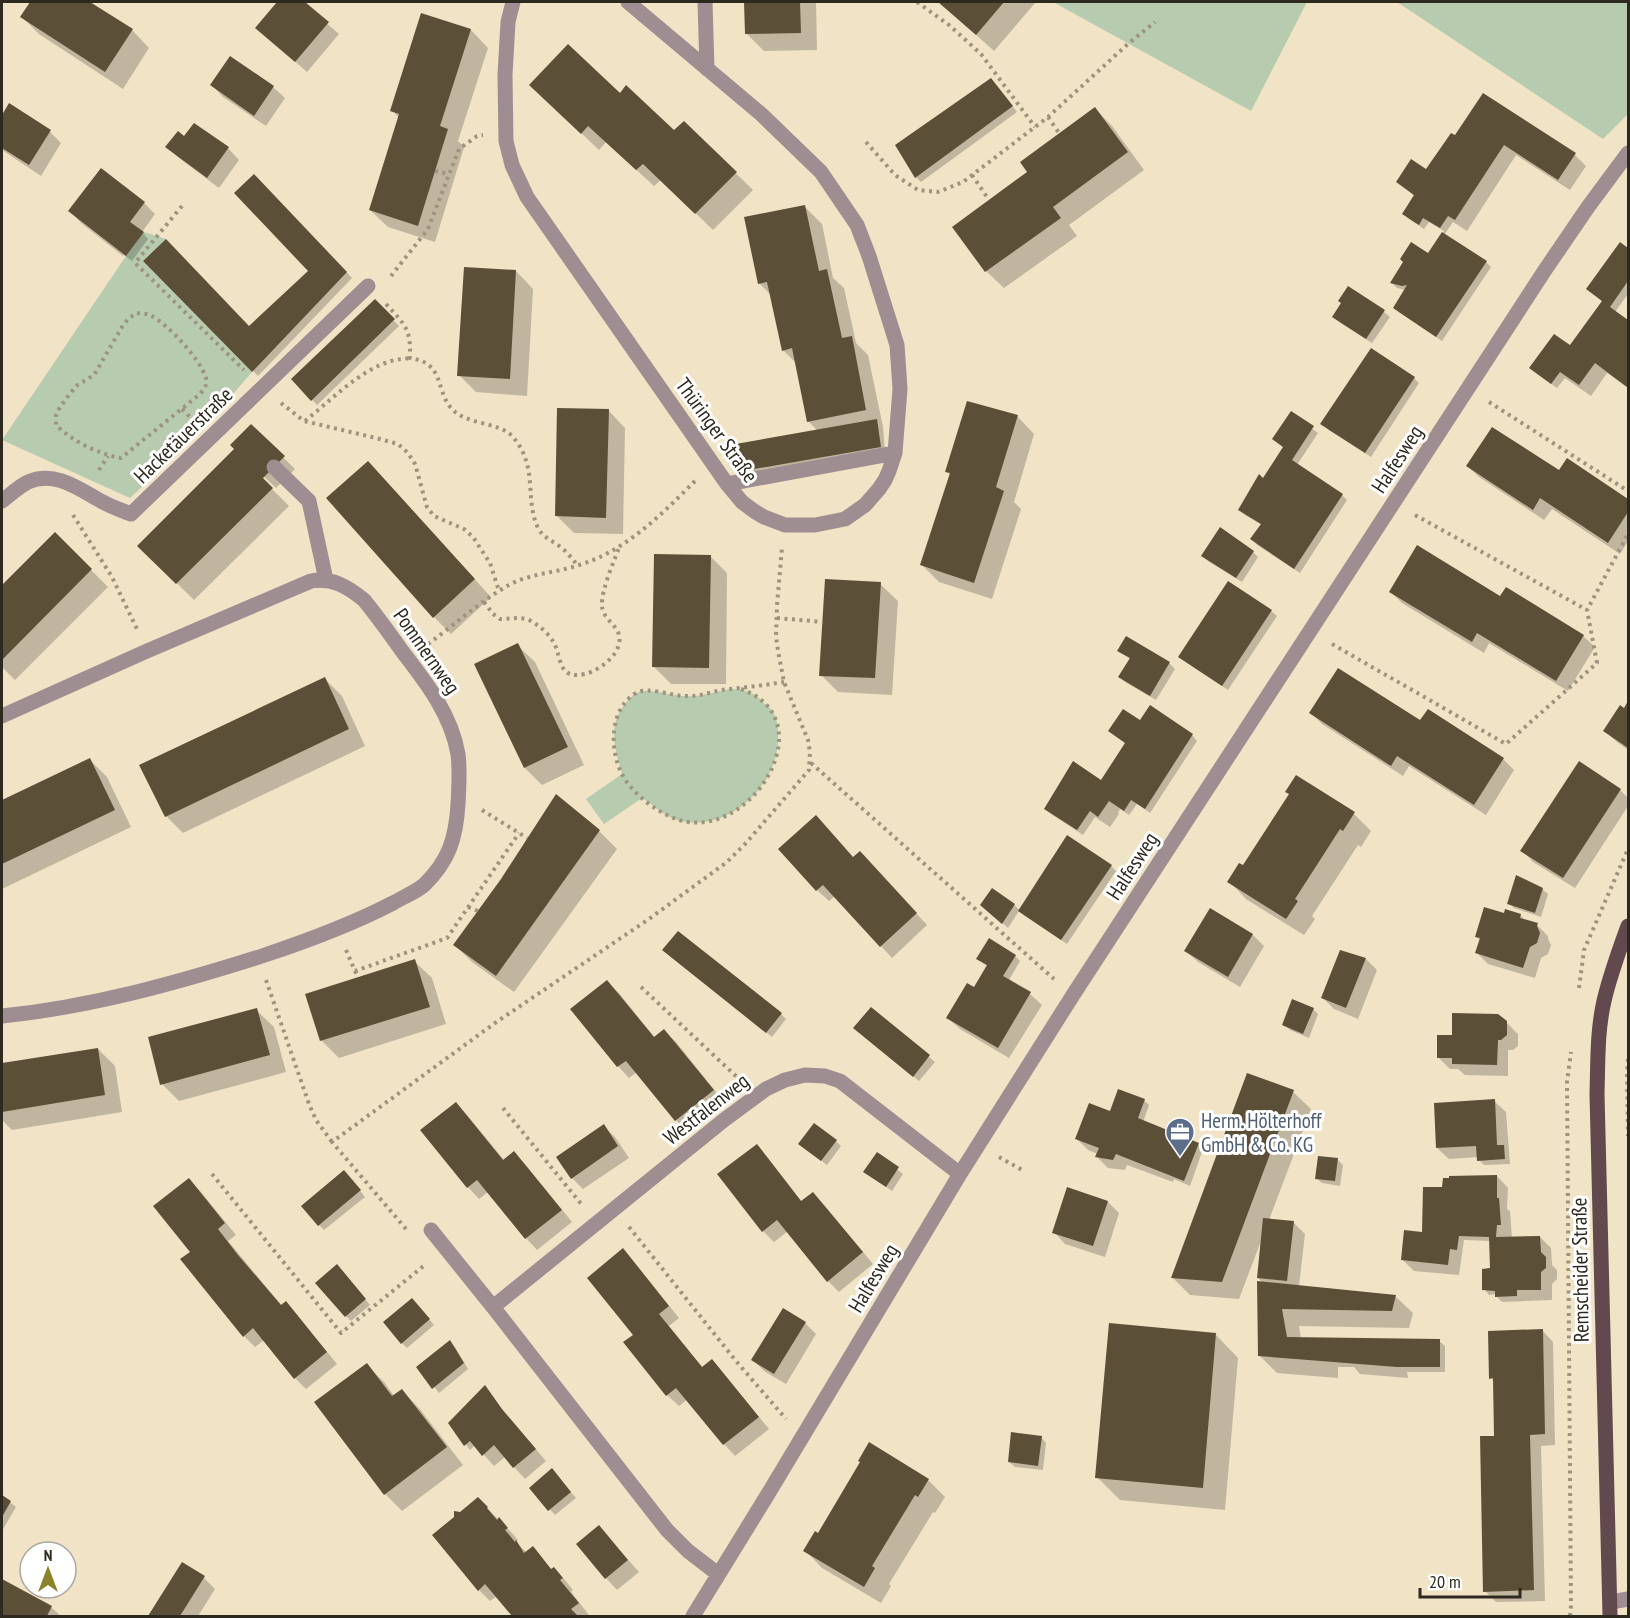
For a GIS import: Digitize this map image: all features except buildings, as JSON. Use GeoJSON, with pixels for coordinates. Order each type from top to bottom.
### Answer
{"type":"FeatureCollection","features":[{"type":"Feature","properties":{"kind":"main road","name":"Remscheider Straße"},"geometry":{"type":"LineString","coordinates":[[1611,1609],[1597,1094],[1599,1040],[1604,1003],[1616,957],[1629,926]]}},
{"type":"Feature","properties":{"kind":"street","name":"Thüringer Straße"},"geometry":{"type":"LineString","coordinates":[[513,2],[508,22],[505,75],[506,141],[512,165],[527,197],[727,484],[742,502],[764,517],[785,525],[815,525],[845,519],[865,505],[879,489],[890,471],[895,453],[900,389],[897,345],[879,285],[856,225],[821,172],[761,114],[628,2]]}},
{"type":"Feature","properties":{"kind":"street"},"geometry":{"type":"LineString","coordinates":[[705,2],[707,69]]}},
{"type":"Feature","properties":{"kind":"street","name":"Halfesweg"},"geometry":{"type":"LineString","coordinates":[[693,1617],[960,1174],[1073,995],[1545,270],[1588,207],[1629,153]]}},
{"type":"Feature","properties":{"kind":"street","name":"Hacketäuerstraße"},"geometry":{"type":"LineString","coordinates":[[52,479],[70,484],[108,505],[131,514],[368,286]]}},
{"type":"Feature","properties":{"kind":"street"},"geometry":{"type":"LineString","coordinates":[[727,484],[895,453]]}},
{"type":"Feature","properties":{"kind":"street"},"geometry":{"type":"LineString","coordinates":[[2,716],[311,581],[326,580],[309,501],[274,467]]}},
{"type":"Feature","properties":{"kind":"street"},"geometry":{"type":"LineString","coordinates":[[2,501],[28,482],[44,478],[52,479]]}},
{"type":"Feature","properties":{"kind":"street","name":"Pommernweg"},"geometry":{"type":"LineString","coordinates":[[2,1016],[55,1009],[182,981],[309,941],[384,908],[422,886],[446,858],[456,829],[459,795],[458,754],[448,722],[430,688],[364,600],[332,580],[326,580]]}},
{"type":"Feature","properties":{"kind":"street","name":"Westfalenweg"},"geometry":{"type":"LineString","coordinates":[[492,1307],[751,1099],[776,1083],[794,1077],[825,1076],[840,1081],[960,1174]]}},
{"type":"Feature","properties":{"kind":"street"},"geometry":{"type":"LineString","coordinates":[[431,1230],[667,1530],[688,1551],[717,1574]]}},
{"type":"Feature","properties":{"kind":"street"},"geometry":{"type":"LineString","coordinates":[[1611,1609],[1629,1599]]}},
{"type":"Feature","properties":{"kind":"path"},"geometry":{"type":"LineString","coordinates":[[916,2],[949,25],[981,54],[1035,127]]}},
{"type":"Feature","properties":{"kind":"path"},"geometry":{"type":"LineString","coordinates":[[866,142],[895,176],[918,190],[938,192],[963,182],[1048,117],[1155,22]]}},
{"type":"Feature","properties":{"kind":"path"},"geometry":{"type":"LineString","coordinates":[[1048,117],[1059,133]]}},
{"type":"Feature","properties":{"kind":"path"},"geometry":{"type":"LineString","coordinates":[[410,358],[411,343],[406,327],[368,286],[392,276],[428,230],[459,149],[477,136],[506,133]]}},
{"type":"Feature","properties":{"kind":"path"},"geometry":{"type":"LineString","coordinates":[[435,171],[449,174]]}},
{"type":"Feature","properties":{"kind":"path"},"geometry":{"type":"LineString","coordinates":[[972,175],[988,200]]}},
{"type":"Feature","properties":{"kind":"path"},"geometry":{"type":"LineString","coordinates":[[182,206],[135,263],[249,375]]}},
{"type":"Feature","properties":{"kind":"path"},"geometry":{"type":"LineString","coordinates":[[137,313],[149,314],[180,340],[192,355],[206,379],[205,388],[121,458],[108,456],[64,434],[56,425],[56,415],[76,386],[94,375],[129,318],[137,313]]}},
{"type":"Feature","properties":{"kind":"path"},"geometry":{"type":"LineString","coordinates":[[304,421],[361,376],[384,363],[410,358],[422,360],[434,371],[442,386],[444,398],[454,412],[469,420],[511,434],[526,457],[534,515],[539,531],[546,539],[564,550],[578,566]]}},
{"type":"Feature","properties":{"kind":"path"},"geometry":{"type":"LineString","coordinates":[[261,388],[304,421],[398,444],[415,464],[428,507],[434,516],[464,529],[473,537],[490,562],[499,591]]}},
{"type":"Feature","properties":{"kind":"path"},"geometry":{"type":"LineString","coordinates":[[1468,389],[1629,491]]}},
{"type":"Feature","properties":{"kind":"path"},"geometry":{"type":"LineString","coordinates":[[409,659],[508,585],[532,576],[578,566],[598,559],[619,547],[658,516],[713,464]]}},
{"type":"Feature","properties":{"kind":"path"},"geometry":{"type":"LineString","coordinates":[[52,479],[57,491],[112,577],[147,651]]}},
{"type":"Feature","properties":{"kind":"path"},"geometry":{"type":"LineString","coordinates":[[1394,503],[1587,610]]}},
{"type":"Feature","properties":{"kind":"path"},"geometry":{"type":"LineString","coordinates":[[1310,631],[1506,744],[1597,663],[1587,610],[1629,534]]}},
{"type":"Feature","properties":{"kind":"path"},"geometry":{"type":"LineString","coordinates":[[484,602],[492,614],[500,619],[520,618],[531,621],[543,629],[554,643],[559,661],[571,675],[592,672],[612,657],[620,641],[618,632],[605,615],[602,605],[619,547]]}},
{"type":"Feature","properties":{"kind":"path"},"geometry":{"type":"LineString","coordinates":[[332,1142],[495,1023],[649,919],[727,862],[809,770],[808,740],[784,682],[776,636],[779,568]]}},
{"type":"Feature","properties":{"kind":"path"},"geometry":{"type":"LineString","coordinates":[[777,618],[823,622]]}},
{"type":"Feature","properties":{"kind":"path"},"geometry":{"type":"LineString","coordinates":[[741,689],[759,698],[773,712],[779,740],[777,757],[766,780],[758,792],[742,806],[727,816],[711,820],[691,822],[675,820],[642,798],[629,785],[622,774],[615,754],[614,739],[617,717],[628,699],[637,692],[646,690],[687,696],[784,682]]}},
{"type":"Feature","properties":{"kind":"path"},"geometry":{"type":"LineString","coordinates":[[810,762],[1073,995]]}},
{"type":"Feature","properties":{"kind":"path"},"geometry":{"type":"LineString","coordinates":[[459,795],[527,838]]}},
{"type":"Feature","properties":{"kind":"path"},"geometry":{"type":"LineString","coordinates":[[355,971],[447,938],[519,833]]}},
{"type":"Feature","properties":{"kind":"path"},"geometry":{"type":"LineString","coordinates":[[468,907],[478,911]]}},
{"type":"Feature","properties":{"kind":"path"},"geometry":{"type":"LineString","coordinates":[[338,929],[358,977]]}},
{"type":"Feature","properties":{"kind":"path"},"geometry":{"type":"LineString","coordinates":[[268,986],[316,1120],[386,1205]]}},
{"type":"Feature","properties":{"kind":"path"},"geometry":{"type":"LineString","coordinates":[[641,987],[738,1079],[751,1099]]}},
{"type":"Feature","properties":{"kind":"path"},"geometry":{"type":"LineString","coordinates":[[1629,1059],[1627,1073],[1629,1136]]}},
{"type":"Feature","properties":{"kind":"path"},"geometry":{"type":"LineString","coordinates":[[503,1108],[597,1222]]}},
{"type":"Feature","properties":{"kind":"path"},"geometry":{"type":"LineString","coordinates":[[212,1174],[341,1333],[446,1248]]}},
{"type":"Feature","properties":{"kind":"path"},"geometry":{"type":"LineString","coordinates":[[614,1209],[736,1361],[802,1437]]}},
{"type":"Feature","properties":{"kind":"green space"},"geometry":{"type":"Polygon","coordinates":[[[1053,2],[1307,2],[1251,111],[1053,2]]]}},
{"type":"Feature","properties":{"kind":"green space"},"geometry":{"type":"Polygon","coordinates":[[[1397,2],[1628,2],[1628,114],[1603,139],[1397,2]]]}},
{"type":"Feature","properties":{"kind":"green space"},"geometry":{"type":"Polygon","coordinates":[[[144,232],[166,239],[143,261],[252,372],[202,430],[130,498],[2,440],[144,232]]]}},
{"type":"Feature","properties":{"kind":"green space"},"geometry":{"type":"Polygon","coordinates":[[[730,689],[744,690],[756,696],[772,711],[777,726],[777,753],[771,771],[748,801],[732,813],[715,820],[696,823],[672,818],[642,798],[604,824],[586,799],[622,774],[615,747],[614,729],[619,712],[630,699],[644,691],[691,696],[730,689]]]}},
{"type":"Feature","properties":{"kind":"place","name":"Herm. Hölterhoff GmbH & Co. KG"},"geometry":{"type":"Point","coordinates":[1180,1158]}}]}
